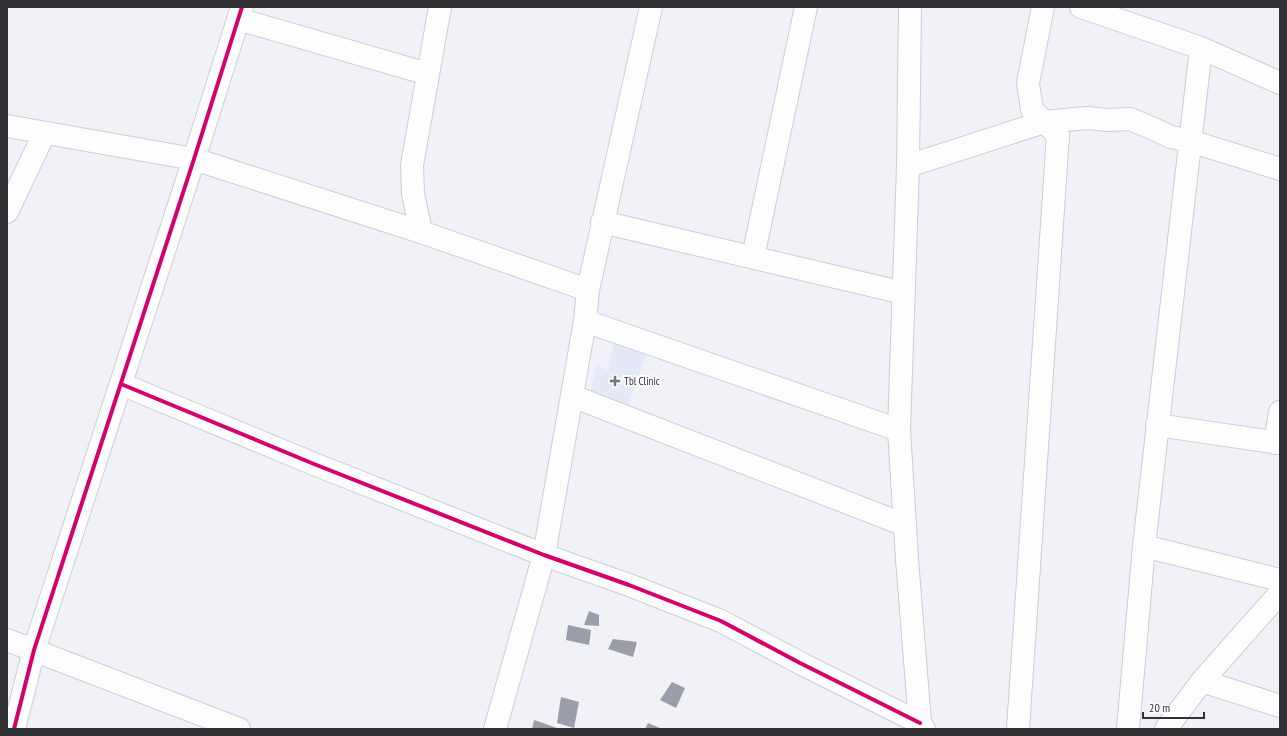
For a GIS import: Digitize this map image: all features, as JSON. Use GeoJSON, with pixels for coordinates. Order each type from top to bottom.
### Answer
{"type":"FeatureCollection","features":[{"type":"Feature","properties":{"kind":"street"},"geometry":{"type":"LineString","coordinates":[[421,232],[413,194],[412,165],[440,7]]}},
{"type":"Feature","properties":{"kind":"street"},"geometry":{"type":"LineString","coordinates":[[495,729],[544,555],[585,321],[588,290],[651,7]]}},
{"type":"Feature","properties":{"kind":"street"},"geometry":{"type":"LineString","coordinates":[[753,257],[806,7]]}},
{"type":"Feature","properties":{"kind":"street"},"geometry":{"type":"LineString","coordinates":[[910,7],[908,166],[899,430],[905,525],[922,726]]}},
{"type":"Feature","properties":{"kind":"street"},"geometry":{"type":"LineString","coordinates":[[1018,729],[1058,135],[1032,110],[1028,83],[1043,7]]}},
{"type":"Feature","properties":{"kind":"street"},"geometry":{"type":"LineString","coordinates":[[1081,7],[1201,48],[1280,83]]}},
{"type":"Feature","properties":{"kind":"street"},"geometry":{"type":"LineString","coordinates":[[14,729],[34,650],[240,13],[428,74]]}},
{"type":"Feature","properties":{"kind":"street"},"geometry":{"type":"LineString","coordinates":[[1128,729],[1144,546],[1201,48]]}},
{"type":"Feature","properties":{"kind":"street"},"geometry":{"type":"LineString","coordinates":[[908,166],[1044,122],[1087,118],[1108,120],[1130,119],[1171,137],[1280,169]]}},
{"type":"Feature","properties":{"kind":"street"},"geometry":{"type":"LineString","coordinates":[[7,126],[44,134],[194,159],[421,232],[588,290]]}},
{"type":"Feature","properties":{"kind":"street"},"geometry":{"type":"LineString","coordinates":[[7,212],[44,134]]}},
{"type":"Feature","properties":{"kind":"street"},"geometry":{"type":"LineString","coordinates":[[602,222],[904,293]]}},
{"type":"Feature","properties":{"kind":"street"},"geometry":{"type":"LineString","coordinates":[[585,321],[899,430]]}},
{"type":"Feature","properties":{"kind":"street"},"geometry":{"type":"LineString","coordinates":[[121,384],[321,467],[544,555],[629,585],[721,621],[922,726]]}},
{"type":"Feature","properties":{"kind":"street"},"geometry":{"type":"LineString","coordinates":[[572,396],[905,525]]}},
{"type":"Feature","properties":{"kind":"street"},"geometry":{"type":"LineString","coordinates":[[1157,425],[1277,443],[1280,412]]}},
{"type":"Feature","properties":{"kind":"street"},"geometry":{"type":"LineString","coordinates":[[1144,546],[1280,580]]}},
{"type":"Feature","properties":{"kind":"street"},"geometry":{"type":"LineString","coordinates":[[1166,729],[1202,681],[1280,594]]}},
{"type":"Feature","properties":{"kind":"street"},"geometry":{"type":"LineString","coordinates":[[7,640],[239,729]]}},
{"type":"Feature","properties":{"kind":"street"},"geometry":{"type":"LineString","coordinates":[[1202,681],[1280,706]]}},
{"type":"Feature","properties":{"kind":"shaded area","name":"Tbl Clinic"},"geometry":{"type":"Polygon","coordinates":[[[614,343],[648,350],[628,406],[590,392],[597,365],[608,370],[614,343]]]}},
{"type":"Feature","properties":{"kind":"building"},"geometry":{"type":"Polygon","coordinates":[[[589,611],[599,615],[599,626],[584,625],[589,611]]]}},
{"type":"Feature","properties":{"kind":"building"},"geometry":{"type":"Polygon","coordinates":[[[568,625],[591,630],[589,645],[566,640],[568,625]]]}},
{"type":"Feature","properties":{"kind":"building"},"geometry":{"type":"Polygon","coordinates":[[[613,639],[637,642],[633,657],[608,649],[613,639]]]}},
{"type":"Feature","properties":{"kind":"building"},"geometry":{"type":"Polygon","coordinates":[[[672,682],[685,688],[676,708],[660,700],[672,682]]]}},
{"type":"Feature","properties":{"kind":"building"},"geometry":{"type":"Polygon","coordinates":[[[561,697],[579,702],[574,728],[557,723],[561,697]]]}},
{"type":"Feature","properties":{"kind":"building"},"geometry":{"type":"Polygon","coordinates":[[[534,720],[560,729],[532,729],[534,720]]]}},
{"type":"Feature","properties":{"kind":"building"},"geometry":{"type":"Polygon","coordinates":[[[648,723],[660,728],[645,729],[648,723]]]}},
{"type":"Feature","properties":{"kind":"cycle path"},"geometry":{"type":"LineString","coordinates":[[14,729],[34,650],[242,7]]}},
{"type":"Feature","properties":{"kind":"cycle path"},"geometry":{"type":"LineString","coordinates":[[121,384],[314,464],[544,555],[629,585],[721,621],[800,663],[920,723]]}},
{"type":"Feature","properties":{"kind":"place","name":"Tbl Clinic"},"geometry":{"type":"Point","coordinates":[615,381]}}]}
